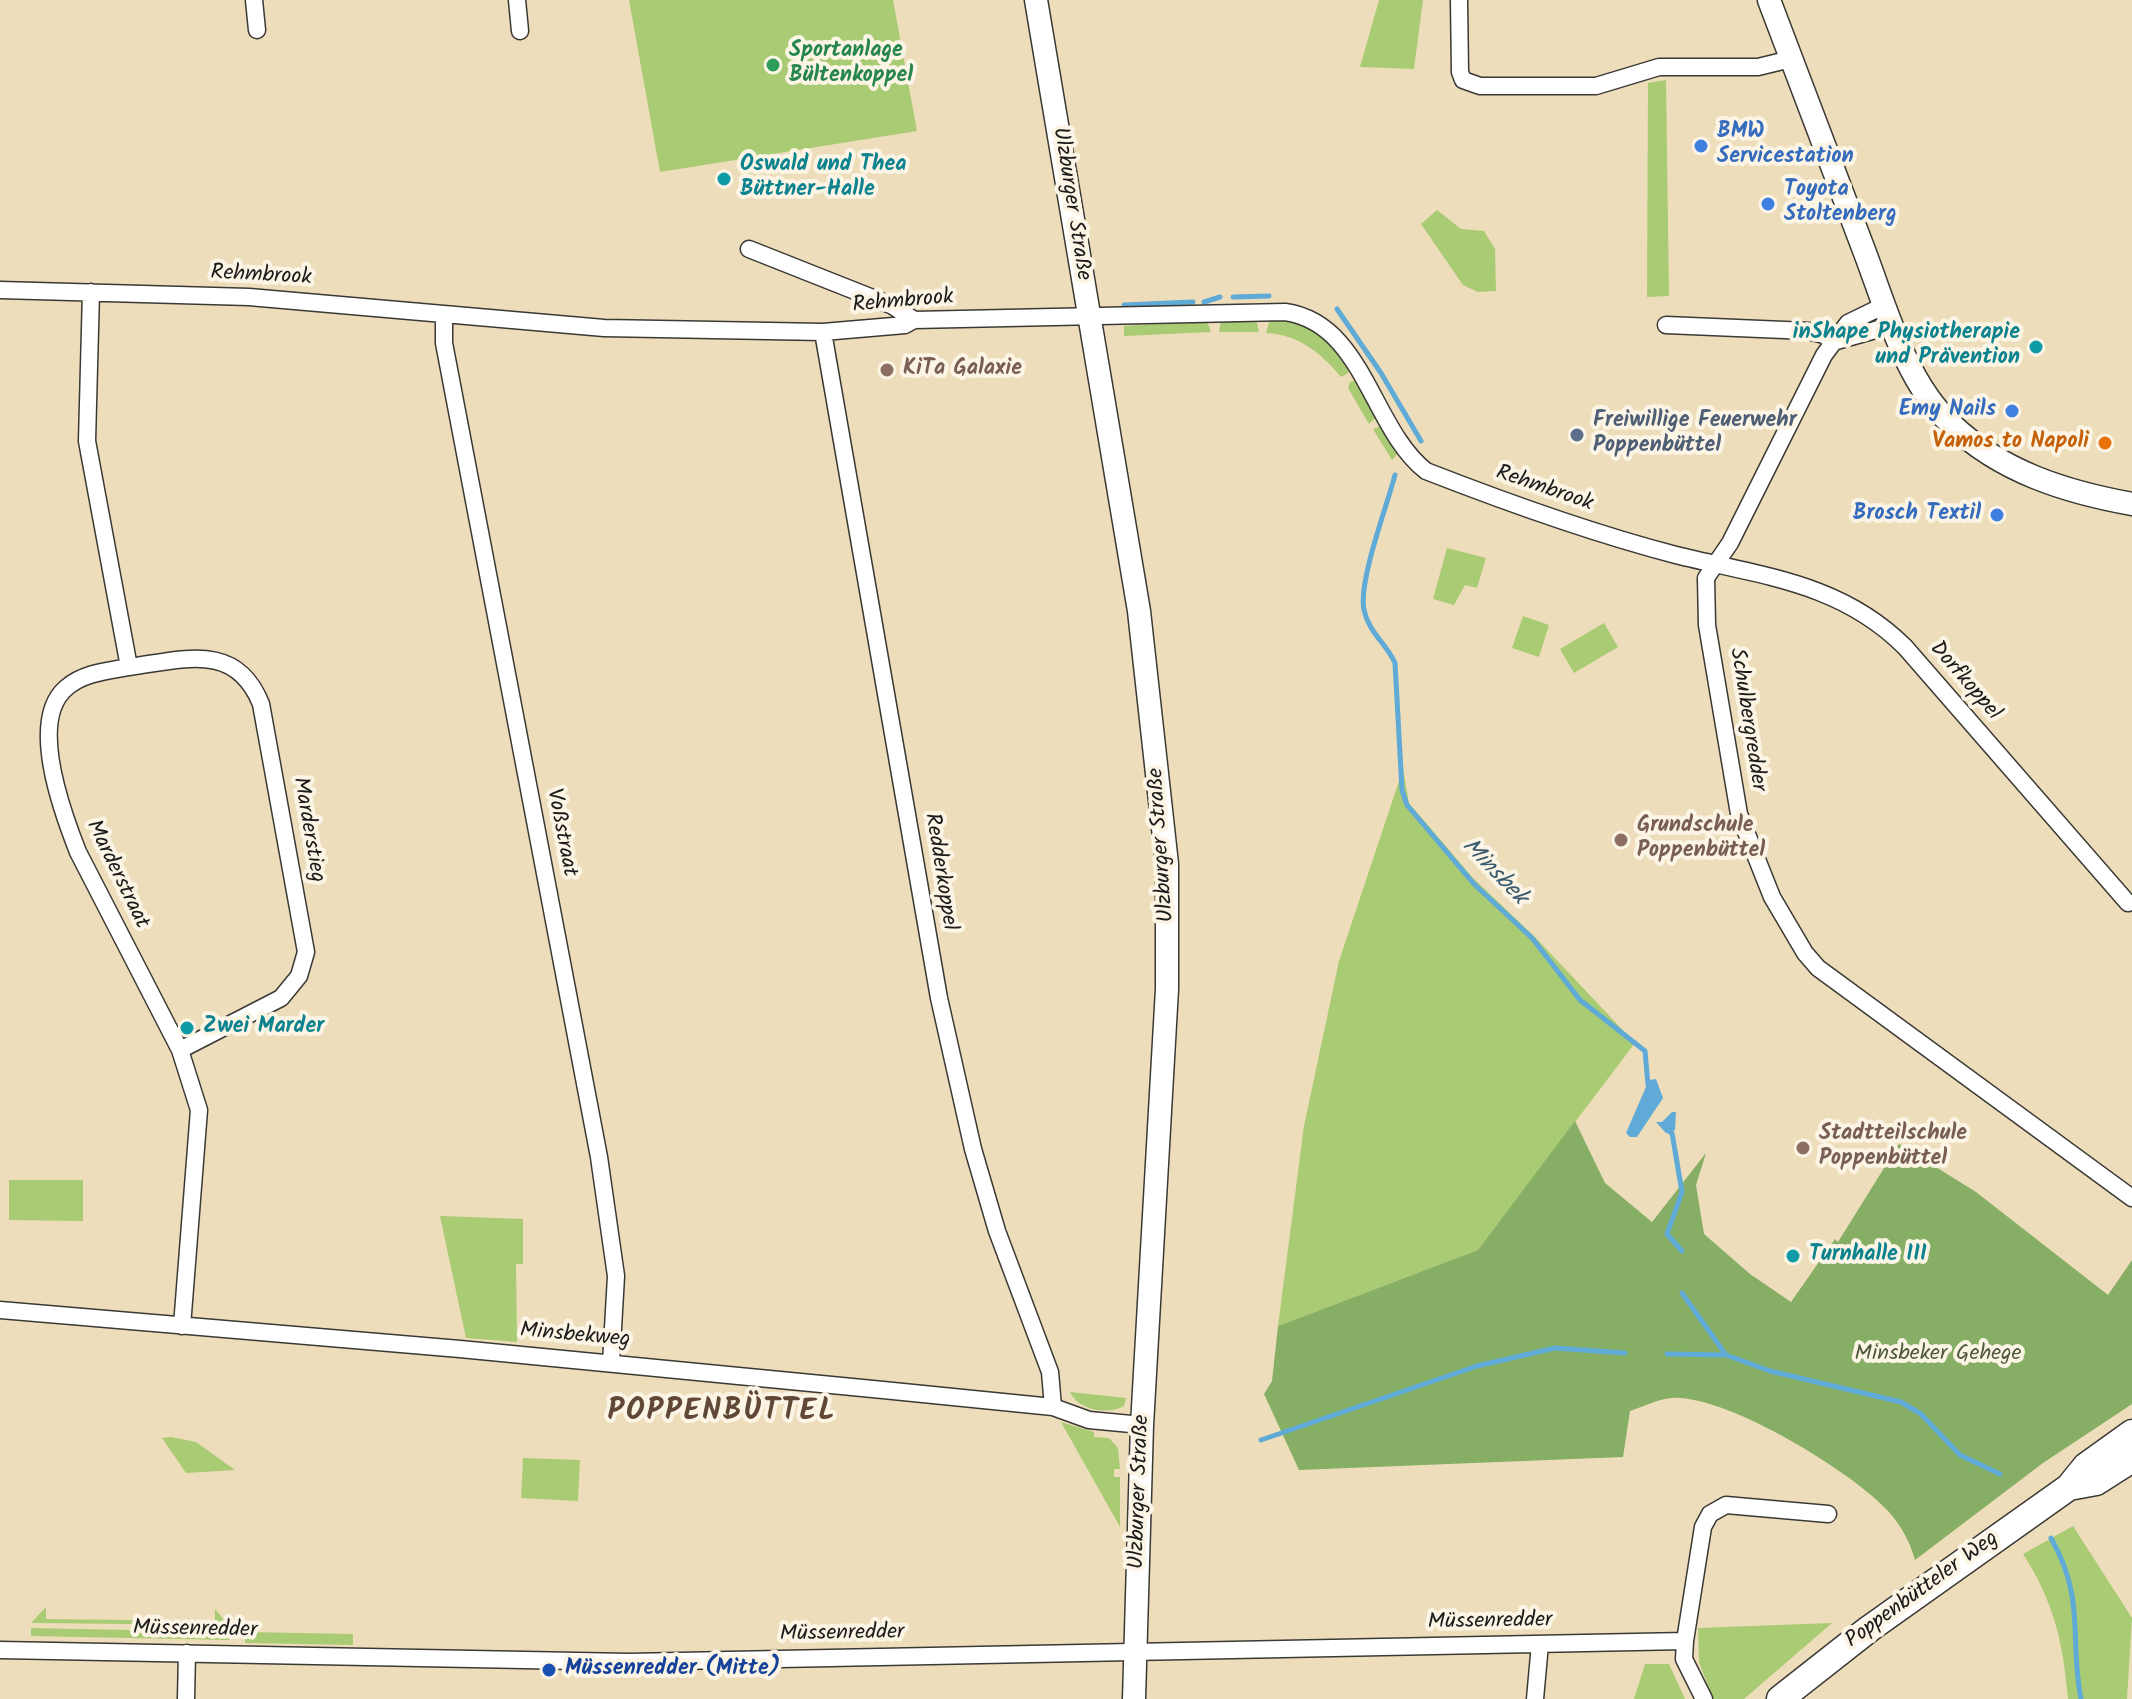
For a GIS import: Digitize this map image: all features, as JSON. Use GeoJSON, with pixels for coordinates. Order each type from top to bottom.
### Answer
{"type":"FeatureCollection","features":[{"type":"Feature","properties":{"kind":"main road","name":"Ulzburger Straße"},"geometry":{"type":"LineString","coordinates":[[1036,0],[1139,611],[1167,864],[1167,989],[1142,1425],[1134,1699]]}},
{"type":"Feature","properties":{"kind":"main road"},"geometry":{"type":"LineString","coordinates":[[1769,0],[1889,315],[1931,402],[1951,424],[1980,447],[2041,482],[2077,494],[2132,504]]}},
{"type":"Feature","properties":{"kind":"main road","name":"Poppenbütteler Weg"},"geometry":{"type":"LineString","coordinates":[[1780,1699],[1869,1629],[2069,1487],[2086,1466],[2132,1433]]}},
{"type":"Feature","properties":{"kind":"main road","name":"Poppenbütteler Weg"},"geometry":{"type":"LineString","coordinates":[[2069,1487],[2096,1482],[2132,1459]]}},
{"type":"Feature","properties":{"kind":"street"},"geometry":{"type":"LineString","coordinates":[[254,0],[257,30]]}},
{"type":"Feature","properties":{"kind":"street"},"geometry":{"type":"LineString","coordinates":[[517,0],[520,31]]}},
{"type":"Feature","properties":{"kind":"street"},"geometry":{"type":"LineString","coordinates":[[1459,0],[1460,72],[1463,80],[1480,86],[1596,86],[1659,67],[1758,67],[1791,59]]}},
{"type":"Feature","properties":{"kind":"street"},"geometry":{"type":"LineString","coordinates":[[749,249],[893,306],[914,320]]}},
{"type":"Feature","properties":{"kind":"street","name":"Rehmbrook"},"geometry":{"type":"LineString","coordinates":[[0,290],[249,297],[604,328],[823,332],[905,325],[914,320],[1285,312],[1306,315],[1325,326],[1341,345],[1408,453],[1426,471],[1554,519],[1717,563]]}},
{"type":"Feature","properties":{"kind":"street"},"geometry":{"type":"LineString","coordinates":[[91,292],[87,441],[129,667]]}},
{"type":"Feature","properties":{"kind":"street","name":"Voßstraat"},"geometry":{"type":"LineString","coordinates":[[444,314],[446,359],[599,1157],[616,1276],[611,1363]]}},
{"type":"Feature","properties":{"kind":"street","name":"Schulbergredder"},"geometry":{"type":"LineString","coordinates":[[1889,315],[1848,323],[1833,342],[1717,563],[1706,578],[1707,625],[1734,788],[1755,858],[1791,932],[1805,953],[1834,983],[2126,1193]]}},
{"type":"Feature","properties":{"kind":"street"},"geometry":{"type":"LineString","coordinates":[[1666,325],[1808,331],[1824,335],[1833,342]]}},
{"type":"Feature","properties":{"kind":"street","name":"Redderkoppel"},"geometry":{"type":"LineString","coordinates":[[823,332],[939,998],[973,1149],[997,1231],[1050,1372],[1053,1407]]}},
{"type":"Feature","properties":{"kind":"street","name":"Dorfkoppel"},"geometry":{"type":"LineString","coordinates":[[1717,563],[1762,572],[1847,602],[1888,629],[2128,903]]}},
{"type":"Feature","properties":{"kind":"street","name":"Marderstieg"},"geometry":{"type":"LineString","coordinates":[[129,667],[206,657],[233,665],[253,683],[261,704],[306,952],[299,976],[281,998],[180,1050]]}},
{"type":"Feature","properties":{"kind":"street","name":"Marderstraat"},"geometry":{"type":"LineString","coordinates":[[129,667],[88,675],[64,689],[49,715],[49,752],[65,819],[78,852],[180,1050],[199,1110],[182,1326]]}},
{"type":"Feature","properties":{"kind":"street","name":"Minsbekweg"},"geometry":{"type":"LineString","coordinates":[[0,1310],[611,1363],[1053,1407],[1089,1420],[1142,1425]]}},
{"type":"Feature","properties":{"kind":"street"},"geometry":{"type":"LineString","coordinates":[[1704,1699],[1684,1659],[1703,1527],[1710,1514],[1726,1505],[1828,1514]]}},
{"type":"Feature","properties":{"kind":"street","name":"Müssenredder"},"geometry":{"type":"LineString","coordinates":[[0,1650],[629,1662],[1685,1641]]}},
{"type":"Feature","properties":{"kind":"street"},"geometry":{"type":"LineString","coordinates":[[1535,1699],[1540,1644]]}},
{"type":"Feature","properties":{"kind":"street"},"geometry":{"type":"LineString","coordinates":[[186,1699],[187,1653]]}},
{"type":"Feature","properties":{"kind":"green space","name":"Sportanlage Bültenkoppel"},"geometry":{"type":"Polygon","coordinates":[[[629,0],[893,0],[917,131],[660,172],[629,0]]]}},
{"type":"Feature","properties":{"kind":"green space"},"geometry":{"type":"Polygon","coordinates":[[[1379,0],[1423,0],[1414,69],[1360,67],[1379,0]]]}},
{"type":"Feature","properties":{"kind":"green space"},"geometry":{"type":"Polygon","coordinates":[[[1666,80],[1669,296],[1647,297],[1648,83],[1666,80]]]}},
{"type":"Feature","properties":{"kind":"green space"},"geometry":{"type":"Polygon","coordinates":[[[1437,210],[1461,229],[1484,231],[1495,249],[1496,291],[1478,292],[1463,285],[1421,224],[1437,210]]]}},
{"type":"Feature","properties":{"kind":"green space"},"geometry":{"type":"Polygon","coordinates":[[[1256,319],[1259,332],[1219,332],[1221,320],[1256,319]]]}},
{"type":"Feature","properties":{"kind":"green space"},"geometry":{"type":"Polygon","coordinates":[[[1270,319],[1297,322],[1317,331],[1349,368],[1348,373],[1341,377],[1317,353],[1299,341],[1266,333],[1270,319]]]}},
{"type":"Feature","properties":{"kind":"green space"},"geometry":{"type":"Polygon","coordinates":[[[1207,321],[1211,332],[1124,336],[1124,326],[1207,321]]]}},
{"type":"Feature","properties":{"kind":"green space"},"geometry":{"type":"Polygon","coordinates":[[[1356,380],[1379,415],[1369,424],[1348,388],[1350,382],[1356,380]]]}},
{"type":"Feature","properties":{"kind":"green space"},"geometry":{"type":"Polygon","coordinates":[[[1384,425],[1400,451],[1392,460],[1373,429],[1384,425]]]}},
{"type":"Feature","properties":{"kind":"green space"},"geometry":{"type":"Polygon","coordinates":[[[1447,548],[1486,558],[1477,588],[1465,585],[1454,605],[1433,599],[1447,548]]]}},
{"type":"Feature","properties":{"kind":"green space"},"geometry":{"type":"Polygon","coordinates":[[[1523,616],[1549,625],[1539,657],[1512,648],[1523,616]]]}},
{"type":"Feature","properties":{"kind":"green space"},"geometry":{"type":"Polygon","coordinates":[[[1604,623],[1618,647],[1574,673],[1560,649],[1604,623]]]}},
{"type":"Feature","properties":{"kind":"green space"},"geometry":{"type":"Polygon","coordinates":[[[1403,769],[1409,803],[1473,878],[1535,937],[1635,1043],[1478,1250],[1278,1326],[1304,1126],[1339,961],[1403,769]]]}},
{"type":"Feature","properties":{"kind":"green space","name":"Minsbeker Gehege"},"geometry":{"type":"Polygon","coordinates":[[[1575,1121],[1605,1183],[1652,1222],[1706,1153],[1696,1185],[1704,1234],[1750,1274],[1791,1302],[1835,1239],[1838,1242],[1899,1144],[1976,1192],[2108,1295],[2132,1260],[2132,1404],[2043,1463],[1915,1560],[1894,1518],[1872,1495],[1787,1438],[1723,1408],[1694,1400],[1671,1398],[1630,1411],[1623,1457],[1299,1470],[1264,1394],[1272,1381],[1278,1326],[1478,1250],[1575,1121]]]}},
{"type":"Feature","properties":{"kind":"green space"},"geometry":{"type":"Polygon","coordinates":[[[9,1180],[83,1180],[83,1221],[9,1220],[9,1180]]]}},
{"type":"Feature","properties":{"kind":"green space"},"geometry":{"type":"Polygon","coordinates":[[[440,1216],[523,1219],[523,1264],[516,1264],[517,1342],[466,1338],[440,1216]]]}},
{"type":"Feature","properties":{"kind":"green space"},"geometry":{"type":"Polygon","coordinates":[[[1070,1392],[1126,1398],[1124,1406],[1102,1411],[1080,1403],[1070,1392]]]}},
{"type":"Feature","properties":{"kind":"green space"},"geometry":{"type":"Polygon","coordinates":[[[1061,1422],[1094,1432],[1094,1437],[1109,1438],[1118,1448],[1120,1469],[1114,1469],[1114,1477],[1120,1477],[1120,1527],[1061,1422]]]}},
{"type":"Feature","properties":{"kind":"green space"},"geometry":{"type":"Polygon","coordinates":[[[162,1438],[196,1442],[235,1470],[186,1473],[162,1438]]]}},
{"type":"Feature","properties":{"kind":"green space"},"geometry":{"type":"Polygon","coordinates":[[[523,1458],[580,1460],[578,1501],[521,1498],[523,1458]]]}},
{"type":"Feature","properties":{"kind":"green space"},"geometry":{"type":"Polygon","coordinates":[[[2073,1526],[2132,1618],[2127,1699],[2068,1699],[2063,1659],[2050,1606],[2023,1554],[2073,1526]]]}},
{"type":"Feature","properties":{"kind":"green space"},"geometry":{"type":"Polygon","coordinates":[[[46,1607],[46,1619],[215,1621],[215,1609],[228,1625],[31,1623],[46,1607]]]}},
{"type":"Feature","properties":{"kind":"green space"},"geometry":{"type":"Polygon","coordinates":[[[1832,1623],[1744,1699],[1713,1699],[1699,1662],[1698,1628],[1832,1623]]]}},
{"type":"Feature","properties":{"kind":"green space"},"geometry":{"type":"Polygon","coordinates":[[[31,1628],[229,1632],[229,1640],[31,1636],[31,1628]]]}},
{"type":"Feature","properties":{"kind":"green space"},"geometry":{"type":"Polygon","coordinates":[[[245,1632],[353,1634],[353,1645],[245,1643],[245,1632]]]}},
{"type":"Feature","properties":{"kind":"green space"},"geometry":{"type":"Polygon","coordinates":[[[1645,1664],[1669,1664],[1685,1699],[1634,1699],[1645,1664]]]}},
{"type":"Feature","properties":{"kind":"water"},"geometry":{"type":"Polygon","coordinates":[[[1656,1079],[1663,1098],[1637,1137],[1630,1137],[1626,1133],[1649,1080],[1656,1079]]]}},
{"type":"Feature","properties":{"kind":"water"},"geometry":{"type":"Polygon","coordinates":[[[1676,1112],[1675,1130],[1666,1133],[1656,1122],[1662,1122],[1676,1112]]]}},
{"type":"Feature","properties":{"kind":"waterway"},"geometry":{"type":"LineString","coordinates":[[1233,297],[1269,296]]}},
{"type":"Feature","properties":{"kind":"waterway"},"geometry":{"type":"LineString","coordinates":[[1204,302],[1220,297]]}},
{"type":"Feature","properties":{"kind":"waterway"},"geometry":{"type":"LineString","coordinates":[[1124,305],[1193,302]]}},
{"type":"Feature","properties":{"kind":"waterway"},"geometry":{"type":"LineString","coordinates":[[1337,309],[1381,373],[1421,441]]}},
{"type":"Feature","properties":{"kind":"waterway","name":"Minsbek"},"geometry":{"type":"LineString","coordinates":[[1395,475],[1369,563],[1363,597],[1370,625],[1395,663],[1402,790],[1407,805],[1474,884],[1532,938],[1580,1000],[1645,1051],[1648,1085]]}},
{"type":"Feature","properties":{"kind":"waterway","name":"Minsbek"},"geometry":{"type":"LineString","coordinates":[[1667,1130],[1672,1133],[1682,1192],[1667,1234],[1682,1251]]}},
{"type":"Feature","properties":{"kind":"waterway","name":"Minsbek"},"geometry":{"type":"LineString","coordinates":[[1682,1293],[1726,1355],[1770,1371],[1901,1402],[1921,1414],[1960,1455],[2000,1474]]}},
{"type":"Feature","properties":{"kind":"waterway"},"geometry":{"type":"LineString","coordinates":[[1261,1440],[1477,1366],[1555,1348],[1625,1353]]}},
{"type":"Feature","properties":{"kind":"waterway"},"geometry":{"type":"LineString","coordinates":[[1667,1354],[1726,1355]]}},
{"type":"Feature","properties":{"kind":"waterway"},"geometry":{"type":"LineString","coordinates":[[2051,1538],[2062,1560],[2073,1600],[2081,1699]]}},
{"type":"Feature","properties":{"kind":"place","name":"Sportanlage Bültenkoppel"},"geometry":{"type":"Point","coordinates":[773,65]}},
{"type":"Feature","properties":{"kind":"place","name":"BMW Servicestation"},"geometry":{"type":"Point","coordinates":[1701,146]}},
{"type":"Feature","properties":{"kind":"place","name":"Oswald und Thea Büttner-Halle"},"geometry":{"type":"Point","coordinates":[724,179]}},
{"type":"Feature","properties":{"kind":"place","name":"Toyota Stoltenberg"},"geometry":{"type":"Point","coordinates":[1768,204]}},
{"type":"Feature","properties":{"kind":"place","name":"inShape Physiotherapie und Prävention"},"geometry":{"type":"Point","coordinates":[2036,347]}},
{"type":"Feature","properties":{"kind":"place","name":"KiTa Galaxie"},"geometry":{"type":"Point","coordinates":[887,370]}},
{"type":"Feature","properties":{"kind":"place","name":"Emy Nails"},"geometry":{"type":"Point","coordinates":[2012,411]}},
{"type":"Feature","properties":{"kind":"place","name":"Freiwillige Feuerwehr Poppenbüttel"},"geometry":{"type":"Point","coordinates":[1577,435]}},
{"type":"Feature","properties":{"kind":"place","name":"Vamos to Napoli"},"geometry":{"type":"Point","coordinates":[2105,443]}},
{"type":"Feature","properties":{"kind":"place","name":"Brosch Textil"},"geometry":{"type":"Point","coordinates":[1997,515]}},
{"type":"Feature","properties":{"kind":"place","name":"Grundschule Poppenbüttel"},"geometry":{"type":"Point","coordinates":[1621,840]}},
{"type":"Feature","properties":{"kind":"place","name":"Zwei Marder"},"geometry":{"type":"Point","coordinates":[187,1028]}},
{"type":"Feature","properties":{"kind":"place","name":"Stadtteilschule Poppenbüttel"},"geometry":{"type":"Point","coordinates":[1803,1148]}},
{"type":"Feature","properties":{"kind":"place","name":"Turnhalle III"},"geometry":{"type":"Point","coordinates":[1793,1256]}},
{"type":"Feature","properties":{"kind":"place","name":"Müssenredder (Mitte)"},"geometry":{"type":"Point","coordinates":[549,1670]}},
{"type":"Feature","properties":{"kind":"district","name":"POPPENBÜTTEL"},"geometry":{"type":"Point","coordinates":[722,1414]}}]}
